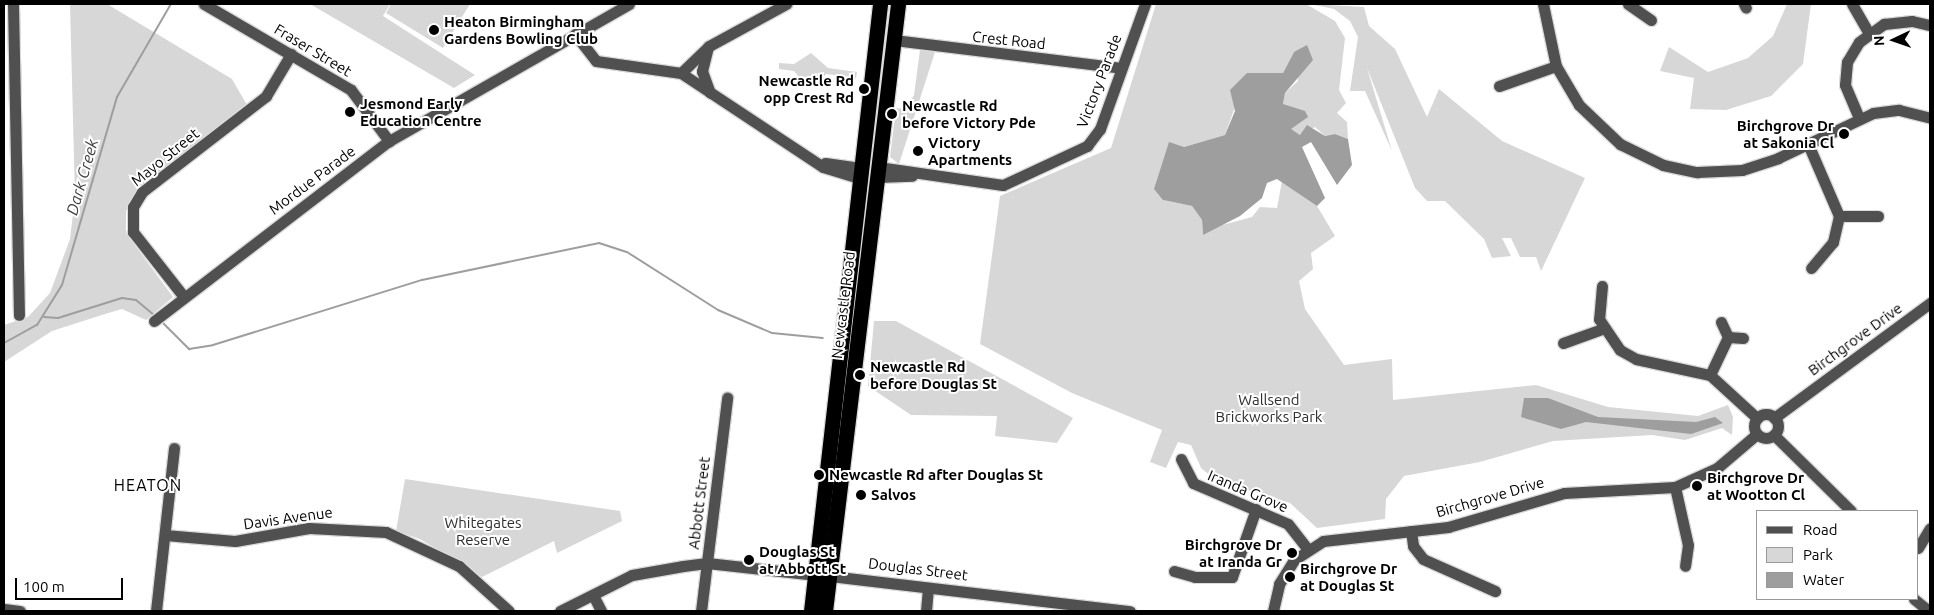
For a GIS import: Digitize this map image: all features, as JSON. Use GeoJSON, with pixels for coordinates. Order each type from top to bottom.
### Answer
{"type":"FeatureCollection","features":[{"type":"Feature","properties":{"kind":"highway","name":"Newcastle Road"},"geometry":{"type":"LineString","coordinates":[[825,611],[823,575],[861,173],[880,4]]}},
{"type":"Feature","properties":{"kind":"highway","name":"Newcastle Road"},"geometry":{"type":"LineString","coordinates":[[811,611],[823,575],[898,4]]}},
{"type":"Feature","properties":{"kind":"highway"},"geometry":{"type":"LineString","coordinates":[[861,173],[877,172]]}},
{"type":"Feature","properties":{"kind":"street"},"geometry":{"type":"LineString","coordinates":[[13,4],[20,315]]}},
{"type":"Feature","properties":{"kind":"street","name":"Fraser Street"},"geometry":{"type":"LineString","coordinates":[[204,4],[351,90],[389,141]]}},
{"type":"Feature","properties":{"kind":"street","name":"Mordue Parade"},"geometry":{"type":"LineString","coordinates":[[154,321],[389,141],[629,4]]}},
{"type":"Feature","properties":{"kind":"street"},"geometry":{"type":"LineString","coordinates":[[681,73],[709,46],[786,4]]}},
{"type":"Feature","properties":{"kind":"street","name":"Victory Parade"},"geometry":{"type":"LineString","coordinates":[[877,172],[1008,185],[1079,151],[1100,129],[1145,4]]}},
{"type":"Feature","properties":{"kind":"street"},"geometry":{"type":"LineString","coordinates":[[1543,4],[1556,66],[1579,105],[1600,128],[1625,147],[1663,165],[1697,172],[1742,170],[1808,144],[1858,118],[1892,110],[1930,118]]}},
{"type":"Feature","properties":{"kind":"street"},"geometry":{"type":"LineString","coordinates":[[1628,4],[1651,20]]}},
{"type":"Feature","properties":{"kind":"street"},"geometry":{"type":"LineString","coordinates":[[1852,4],[1868,32]]}},
{"type":"Feature","properties":{"kind":"street"},"geometry":{"type":"LineString","coordinates":[[1858,118],[1847,96],[1845,74],[1852,52],[1868,32],[1898,21],[1930,25]]}},
{"type":"Feature","properties":{"kind":"street"},"geometry":{"type":"LineString","coordinates":[[575,34],[596,61],[681,73],[811,159],[861,173]]}},
{"type":"Feature","properties":{"kind":"street","name":"Crest Road"},"geometry":{"type":"LineString","coordinates":[[894,40],[1121,68]]}},
{"type":"Feature","properties":{"kind":"street"},"geometry":{"type":"LineString","coordinates":[[709,46],[702,71],[710,93]]}},
{"type":"Feature","properties":{"kind":"street","name":"Mayo Street"},"geometry":{"type":"LineString","coordinates":[[184,297],[133,232],[133,207],[142,192],[266,96],[291,54]]}},
{"type":"Feature","properties":{"kind":"street"},"geometry":{"type":"LineString","coordinates":[[1499,86],[1556,66]]}},
{"type":"Feature","properties":{"kind":"street"},"geometry":{"type":"LineString","coordinates":[[1808,144],[1839,216],[1833,242],[1811,268]]}},
{"type":"Feature","properties":{"kind":"street"},"geometry":{"type":"LineString","coordinates":[[1839,216],[1878,216]]}},
{"type":"Feature","properties":{"kind":"street"},"geometry":{"type":"LineString","coordinates":[[1602,286],[1598,300],[1602,329],[1620,350],[1636,359],[1710,376],[1757,418],[1757,434],[1767,438],[1774,435]]}},
{"type":"Feature","properties":{"kind":"street","name":"Birchgrove Drive"},"geometry":{"type":"LineString","coordinates":[[1774,418],[1930,303]]}},
{"type":"Feature","properties":{"kind":"street"},"geometry":{"type":"LineString","coordinates":[[1710,376],[1728,337],[1721,322]]}},
{"type":"Feature","properties":{"kind":"street"},"geometry":{"type":"LineString","coordinates":[[1563,343],[1602,329]]}},
{"type":"Feature","properties":{"kind":"street"},"geometry":{"type":"LineString","coordinates":[[1728,337],[1743,338]]}},
{"type":"Feature","properties":{"kind":"street","name":"Abbott Street"},"geometry":{"type":"LineString","coordinates":[[701,611],[727,398]]}},
{"type":"Feature","properties":{"kind":"street"},"geometry":{"type":"LineString","coordinates":[[1757,418],[1764,415],[1774,418],[1774,435],[1850,510]]}},
{"type":"Feature","properties":{"kind":"street","name":"Birchgrove Drive"},"geometry":{"type":"LineString","coordinates":[[1273,611],[1287,570],[1307,548],[1336,538],[1410,531],[1462,523],[1564,493],[1675,487],[1717,468],[1757,434]]}},
{"type":"Feature","properties":{"kind":"street"},"geometry":{"type":"LineString","coordinates":[[156,611],[174,448]]}},
{"type":"Feature","properties":{"kind":"street","name":"Iranda Grove"},"geometry":{"type":"LineString","coordinates":[[1181,459],[1193,483],[1288,524],[1307,548]]}},
{"type":"Feature","properties":{"kind":"street"},"geometry":{"type":"LineString","coordinates":[[1675,487],[1688,545],[1685,566]]}},
{"type":"Feature","properties":{"kind":"street"},"geometry":{"type":"LineString","coordinates":[[1174,571],[1195,577],[1232,577],[1256,510]]}},
{"type":"Feature","properties":{"kind":"street","name":"Davis Avenue"},"geometry":{"type":"LineString","coordinates":[[165,535],[235,541],[309,528],[386,532],[459,566],[509,611]]}},
{"type":"Feature","properties":{"kind":"street"},"geometry":{"type":"LineString","coordinates":[[1919,546],[1930,528]]}},
{"type":"Feature","properties":{"kind":"street"},"geometry":{"type":"LineString","coordinates":[[1410,531],[1413,546],[1423,559],[1495,591]]}},
{"type":"Feature","properties":{"kind":"street","name":"Douglas Street"},"geometry":{"type":"LineString","coordinates":[[560,611],[632,575],[707,563],[928,588],[1014,605],[1126,611]]}},
{"type":"Feature","properties":{"kind":"street"},"geometry":{"type":"LineString","coordinates":[[1280,611],[1287,570]]}},
{"type":"Feature","properties":{"kind":"street"},"geometry":{"type":"LineString","coordinates":[[926,611],[928,588]]}},
{"type":"Feature","properties":{"kind":"street"},"geometry":{"type":"LineString","coordinates":[[593,595],[601,611]]}},
{"type":"Feature","properties":{"kind":"street"},"geometry":{"type":"LineString","coordinates":[[1915,600],[1929,611]]}},
{"type":"Feature","properties":{"kind":"street"},"geometry":{"type":"LineString","coordinates":[[4,609],[20,611]]}},
{"type":"Feature","properties":{"kind":"green space"},"geometry":{"type":"Polygon","coordinates":[[[70,4],[107,4],[232,79],[247,105],[140,188],[126,211],[126,233],[173,297],[146,320],[122,309],[105,314],[52,331],[4,362],[4,325],[28,317],[50,293],[70,239],[75,197],[70,4]]]}},
{"type":"Feature","properties":{"kind":"green space"},"geometry":{"type":"Polygon","coordinates":[[[310,4],[390,4],[383,16],[475,75],[454,88],[310,4]]]}},
{"type":"Feature","properties":{"kind":"green space","name":"Heaton Birmingham Gardens Bowling Club"},"geometry":{"type":"Polygon","coordinates":[[[391,4],[470,4],[443,48],[386,13],[391,4]]]}},
{"type":"Feature","properties":{"kind":"green space","name":"Wallsend Brickworks Park"},"geometry":{"type":"Polygon","coordinates":[[[1156,4],[1306,4],[1335,21],[1345,38],[1339,90],[1346,103],[1337,113],[1347,122],[1348,139],[1335,134],[1325,136],[1315,127],[1300,135],[1290,129],[1298,112],[1283,104],[1285,93],[1298,81],[1294,52],[1283,73],[1247,73],[1225,135],[1184,147],[1163,200],[1192,206],[1202,220],[1203,235],[1215,227],[1252,217],[1260,207],[1277,208],[1282,181],[1317,206],[1335,236],[1311,253],[1313,269],[1299,281],[1305,309],[1344,365],[1392,359],[1393,400],[1536,385],[1608,407],[1698,416],[1728,405],[1733,417],[1732,435],[1722,428],[1685,440],[1652,435],[1553,441],[1480,462],[1404,476],[1386,499],[1385,519],[1317,528],[1290,503],[1217,481],[1201,468],[1191,445],[1178,442],[1166,468],[1150,462],[1162,430],[1072,393],[980,344],[1000,196],[1111,148],[1156,4]]]}},
{"type":"Feature","properties":{"kind":"green space"},"geometry":{"type":"Polygon","coordinates":[[[1310,4],[1364,7],[1369,26],[1395,49],[1427,117],[1439,89],[1502,141],[1585,178],[1541,271],[1536,257],[1520,257],[1511,238],[1502,238],[1511,256],[1492,258],[1484,239],[1445,201],[1427,201],[1415,188],[1367,68],[1392,151],[1365,91],[1350,91],[1358,37],[1350,21],[1334,9],[1310,4]]]}},
{"type":"Feature","properties":{"kind":"green space"},"geometry":{"type":"Polygon","coordinates":[[[1787,4],[1811,4],[1803,64],[1771,96],[1726,110],[1690,109],[1694,78],[1660,71],[1669,47],[1708,72],[1748,58],[1773,36],[1787,4]]]}},
{"type":"Feature","properties":{"kind":"green space"},"geometry":{"type":"Polygon","coordinates":[[[920,50],[935,52],[899,164],[890,157],[896,108],[906,109],[914,95],[920,50]]]}},
{"type":"Feature","properties":{"kind":"green space"},"geometry":{"type":"Polygon","coordinates":[[[811,53],[828,68],[857,72],[856,78],[826,74],[819,83],[806,85],[794,71],[779,69],[779,63],[794,64],[811,53]]]}},
{"type":"Feature","properties":{"kind":"green space"},"geometry":{"type":"Polygon","coordinates":[[[874,321],[896,321],[1073,418],[1057,443],[995,436],[997,416],[911,415],[868,386],[874,321]]]}},
{"type":"Feature","properties":{"kind":"green space","name":"Whitegates Reserve"},"geometry":{"type":"Polygon","coordinates":[[[405,479],[620,511],[622,521],[557,553],[554,541],[482,577],[420,539],[396,531],[405,479]]]}},
{"type":"Feature","properties":{"kind":"water"},"geometry":{"type":"Polygon","coordinates":[[[1307,45],[1313,60],[1285,93],[1283,104],[1305,111],[1308,117],[1291,129],[1300,135],[1307,125],[1325,136],[1335,134],[1348,139],[1352,165],[1337,185],[1311,142],[1302,147],[1325,198],[1317,206],[1277,179],[1267,183],[1262,198],[1240,216],[1203,235],[1202,220],[1192,206],[1163,200],[1154,189],[1169,142],[1184,147],[1225,135],[1235,111],[1230,90],[1247,73],[1283,73],[1294,52],[1307,45]]]}},
{"type":"Feature","properties":{"kind":"water"},"geometry":{"type":"Polygon","coordinates":[[[1524,398],[1548,398],[1598,417],[1696,422],[1715,417],[1723,423],[1691,434],[1586,422],[1561,429],[1521,417],[1524,398]]]}},
{"type":"Feature","properties":{"kind":"waterway","name":"Dark Creek"},"geometry":{"type":"LineString","coordinates":[[4,343],[37,325],[62,285],[117,97],[171,4]]}},
{"type":"Feature","properties":{"kind":"waterway"},"geometry":{"type":"LineString","coordinates":[[161,321],[189,349],[213,345],[422,280],[599,243],[627,252],[718,310],[772,333],[823,338]]}},
{"type":"Feature","properties":{"kind":"waterway"},"geometry":{"type":"LineString","coordinates":[[44,317],[58,318],[122,298],[136,300],[155,316]]}},
{"type":"Feature","properties":{"kind":"place","name":"Heaton Birmingham Gardens Bowling Club"},"geometry":{"type":"Point","coordinates":[434,30]}},
{"type":"Feature","properties":{"kind":"place","name":"Newcastle Rd opp Crest Rd"},"geometry":{"type":"Point","coordinates":[864,89]}},
{"type":"Feature","properties":{"kind":"place","name":"Jesmond Early Education Centre"},"geometry":{"type":"Point","coordinates":[350,112]}},
{"type":"Feature","properties":{"kind":"place","name":"Newcastle Rd before Victory Pde"},"geometry":{"type":"Point","coordinates":[892,114]}},
{"type":"Feature","properties":{"kind":"place","name":"Birchgrove Dr at Sakonia Cl"},"geometry":{"type":"Point","coordinates":[1844,134]}},
{"type":"Feature","properties":{"kind":"place","name":"Victory Apartments"},"geometry":{"type":"Point","coordinates":[918,151]}},
{"type":"Feature","properties":{"kind":"place","name":"Newcastle Rd before Douglas St"},"geometry":{"type":"Point","coordinates":[860,375]}},
{"type":"Feature","properties":{"kind":"place","name":"Newcastle Rd after Douglas St"},"geometry":{"type":"Point","coordinates":[819,475]}},
{"type":"Feature","properties":{"kind":"place","name":"Birchgrove Dr at Wootton Cl"},"geometry":{"type":"Point","coordinates":[1697,486]}},
{"type":"Feature","properties":{"kind":"place","name":"Salvos"},"geometry":{"type":"Point","coordinates":[861,495]}},
{"type":"Feature","properties":{"kind":"place","name":"Birchgrove Dr at Iranda Gr"},"geometry":{"type":"Point","coordinates":[1292,553]}},
{"type":"Feature","properties":{"kind":"place","name":"Douglas St at Abbott St"},"geometry":{"type":"Point","coordinates":[749,560]}},
{"type":"Feature","properties":{"kind":"place","name":"Birchgrove Dr at Douglas St"},"geometry":{"type":"Point","coordinates":[1290,577]}},
{"type":"Feature","properties":{"kind":"district","name":"HEATON"},"geometry":{"type":"Point","coordinates":[148,485]}}]}
